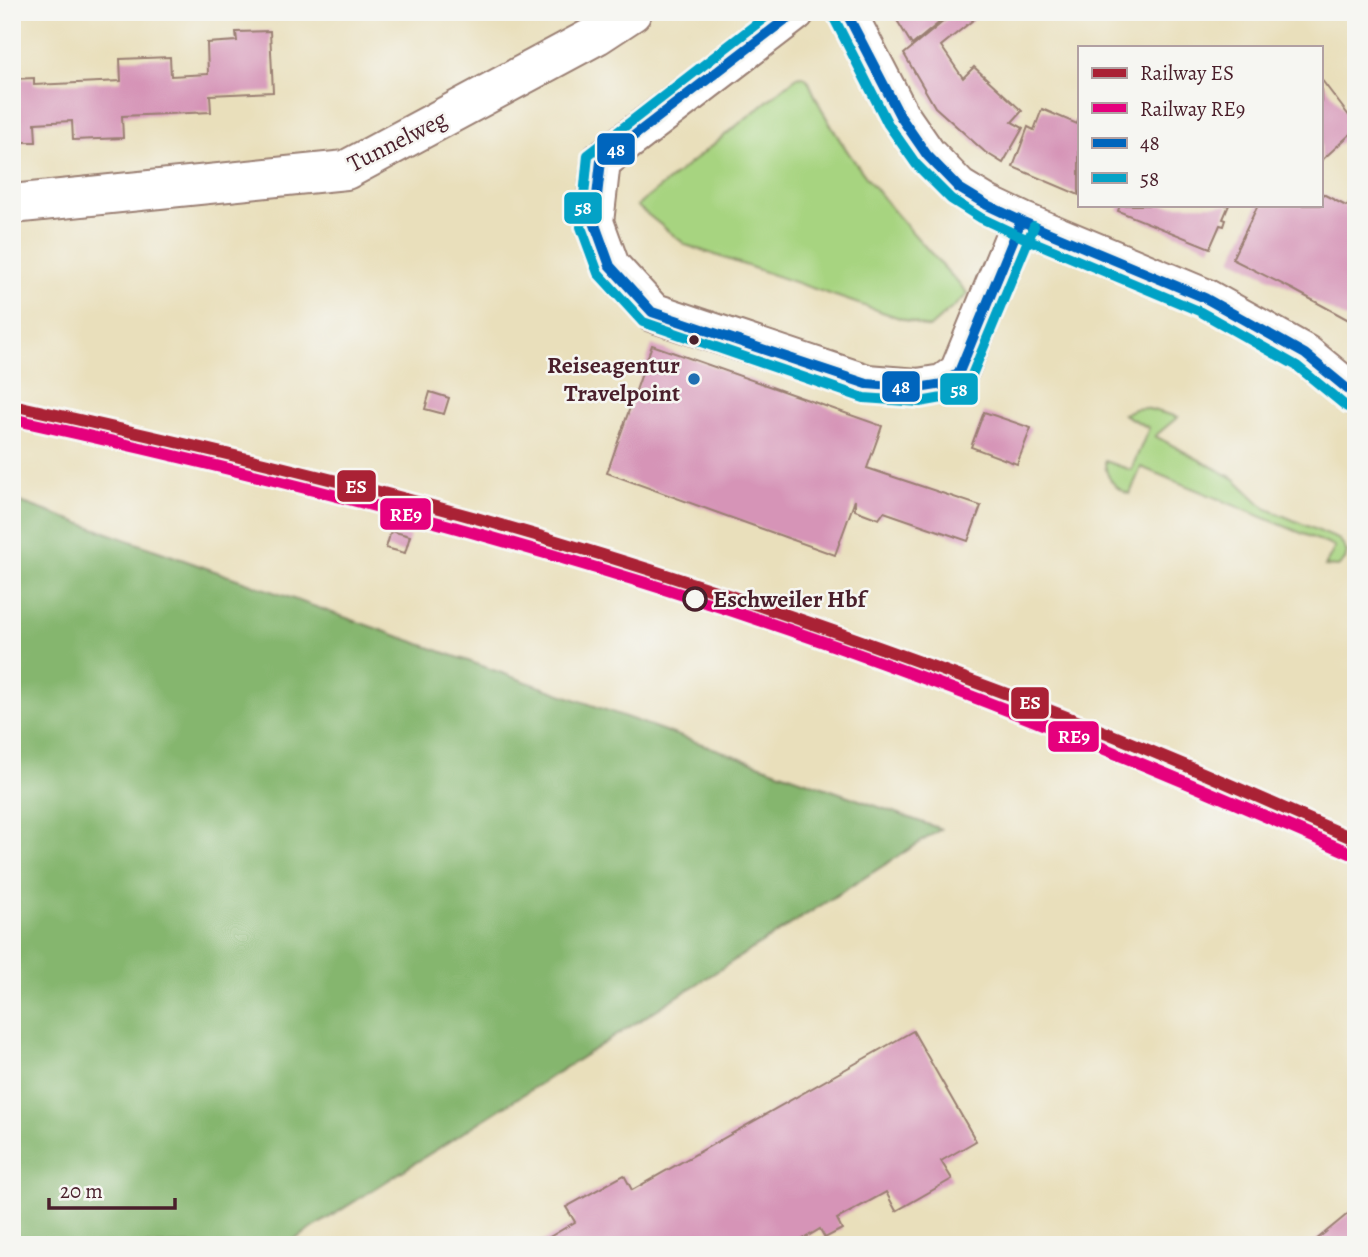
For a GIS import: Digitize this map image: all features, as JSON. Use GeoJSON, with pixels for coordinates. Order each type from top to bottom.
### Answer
{"type":"FeatureCollection","features":[{"type":"Feature","properties":{"kind":"street","name":"Tunnelweg"},"geometry":{"type":"LineString","coordinates":[[12,204],[346,170],[597,35],[632,12]]}},
{"type":"Feature","properties":{"kind":"street"},"geometry":{"type":"LineString","coordinates":[[795,12],[601,160],[594,222],[610,266],[652,312],[867,384],[918,388],[943,384],[958,372],[1021,221]]}},
{"type":"Feature","properties":{"kind":"street"},"geometry":{"type":"LineString","coordinates":[[846,12],[900,116],[927,155],[960,188],[987,205],[1021,221],[1205,298],[1305,354],[1356,396]]}},
{"type":"Feature","properties":{"kind":"green space"},"geometry":{"type":"Polygon","coordinates":[[[803,76],[808,80],[822,110],[858,167],[968,294],[929,328],[686,245],[637,206],[797,77],[803,76]]]}},
{"type":"Feature","properties":{"kind":"green space"},"geometry":{"type":"Polygon","coordinates":[[[1145,408],[1178,417],[1155,436],[1235,479],[1265,508],[1340,540],[1347,552],[1345,560],[1338,567],[1325,566],[1335,547],[1141,467],[1130,494],[1115,486],[1105,467],[1105,461],[1131,470],[1149,428],[1123,414],[1145,408]]]}},
{"type":"Feature","properties":{"kind":"green space"},"geometry":{"type":"Polygon","coordinates":[[[12,499],[941,829],[286,1245],[12,1245],[12,499]]]}},
{"type":"Feature","properties":{"kind":"building"},"geometry":{"type":"Polygon","coordinates":[[[892,12],[952,12],[912,45],[892,12]]]}},
{"type":"Feature","properties":{"kind":"building"},"geometry":{"type":"Polygon","coordinates":[[[955,12],[983,12],[941,46],[963,78],[974,67],[1022,111],[1012,122],[1023,128],[1003,163],[985,152],[935,107],[904,54],[955,12]]]}},
{"type":"Feature","properties":{"kind":"building"},"geometry":{"type":"Polygon","coordinates":[[[270,31],[273,92],[210,95],[211,112],[122,116],[123,138],[73,140],[72,121],[35,123],[36,142],[12,142],[12,79],[34,78],[34,85],[121,81],[120,59],[170,57],[171,76],[208,74],[207,43],[237,41],[236,32],[270,31]]]}},
{"type":"Feature","properties":{"kind":"building"},"geometry":{"type":"Polygon","coordinates":[[[1322,80],[1356,125],[1356,129],[1322,160],[1322,80]]]}},
{"type":"Feature","properties":{"kind":"building"},"geometry":{"type":"Polygon","coordinates":[[[1042,109],[1077,124],[1078,121],[1078,195],[1013,167],[1028,127],[1034,130],[1042,109]]]}},
{"type":"Feature","properties":{"kind":"building"},"geometry":{"type":"Polygon","coordinates":[[[1322,194],[1346,206],[1356,198],[1356,324],[1294,290],[1232,259],[1258,206],[1322,206],[1322,194]]]}},
{"type":"Feature","properties":{"kind":"building"},"geometry":{"type":"Polygon","coordinates":[[[1120,206],[1229,206],[1223,219],[1226,220],[1224,226],[1220,225],[1210,248],[1118,211],[1120,206]]]}},
{"type":"Feature","properties":{"kind":"building","name":"Eschweiler Hbf"},"geometry":{"type":"Polygon","coordinates":[[[652,345],[882,426],[867,468],[981,506],[968,541],[884,512],[879,519],[855,510],[855,500],[835,555],[607,473],[652,345]]]}},
{"type":"Feature","properties":{"kind":"building"},"geometry":{"type":"Polygon","coordinates":[[[430,392],[449,398],[444,414],[425,409],[430,392]]]}},
{"type":"Feature","properties":{"kind":"building"},"geometry":{"type":"Polygon","coordinates":[[[984,412],[1031,428],[1017,464],[971,447],[984,412]]]}},
{"type":"Feature","properties":{"kind":"building"},"geometry":{"type":"Polygon","coordinates":[[[391,531],[410,536],[405,553],[386,548],[391,531]]]}},
{"type":"Feature","properties":{"kind":"building"},"geometry":{"type":"Polygon","coordinates":[[[913,1031],[976,1141],[941,1161],[952,1179],[896,1211],[886,1192],[837,1219],[842,1229],[825,1238],[820,1229],[793,1245],[536,1245],[575,1222],[566,1207],[624,1175],[632,1190],[913,1031]]]}},
{"type":"Feature","properties":{"kind":"building"},"geometry":{"type":"Polygon","coordinates":[[[1356,1207],[1356,1245],[1310,1245],[1356,1207]]]}},
{"type":"Feature","properties":{"kind":"rail line","name":"ES"},"geometry":{"type":"LineString","coordinates":[[12,405],[358,486],[530,533],[700,586],[864,642],[1069,718],[1356,840]]}},
{"type":"Feature","properties":{"kind":"rail line","name":"RE9"},"geometry":{"type":"LineString","coordinates":[[12,419],[353,500],[522,546],[690,597],[858,654],[1023,716],[1350,853]]}},
{"type":"Feature","properties":{"kind":"transit line","name":"58"},"geometry":{"type":"LineString","coordinates":[[772,12],[588,155],[581,227],[598,273],[643,322],[864,398],[920,402],[948,397],[969,382],[1034,226]]}},
{"type":"Feature","properties":{"kind":"transit line","name":"48"},"geometry":{"type":"LineString","coordinates":[[795,12],[601,161],[594,222],[610,266],[652,312],[867,384],[918,388],[943,384],[959,372],[1021,221]]}},
{"type":"Feature","properties":{"kind":"transit line","name":"48"},"geometry":{"type":"LineString","coordinates":[[846,12],[900,116],[927,155],[959,188],[1021,221],[1205,298],[1305,354],[1356,396]]}},
{"type":"Feature","properties":{"kind":"transit line","name":"58"},"geometry":{"type":"LineString","coordinates":[[834,18],[888,124],[916,164],[951,199],[981,218],[1015,234],[1199,311],[1297,366],[1347,407]]}},
{"type":"Feature","properties":{"kind":"place","name":"Reiseagentur Travelpoint"},"geometry":{"type":"Point","coordinates":[694,379]}},
{"type":"Feature","properties":{"kind":"place","name":"Eschweiler Hbf"},"geometry":{"type":"Point","coordinates":[695,599]}}]}
